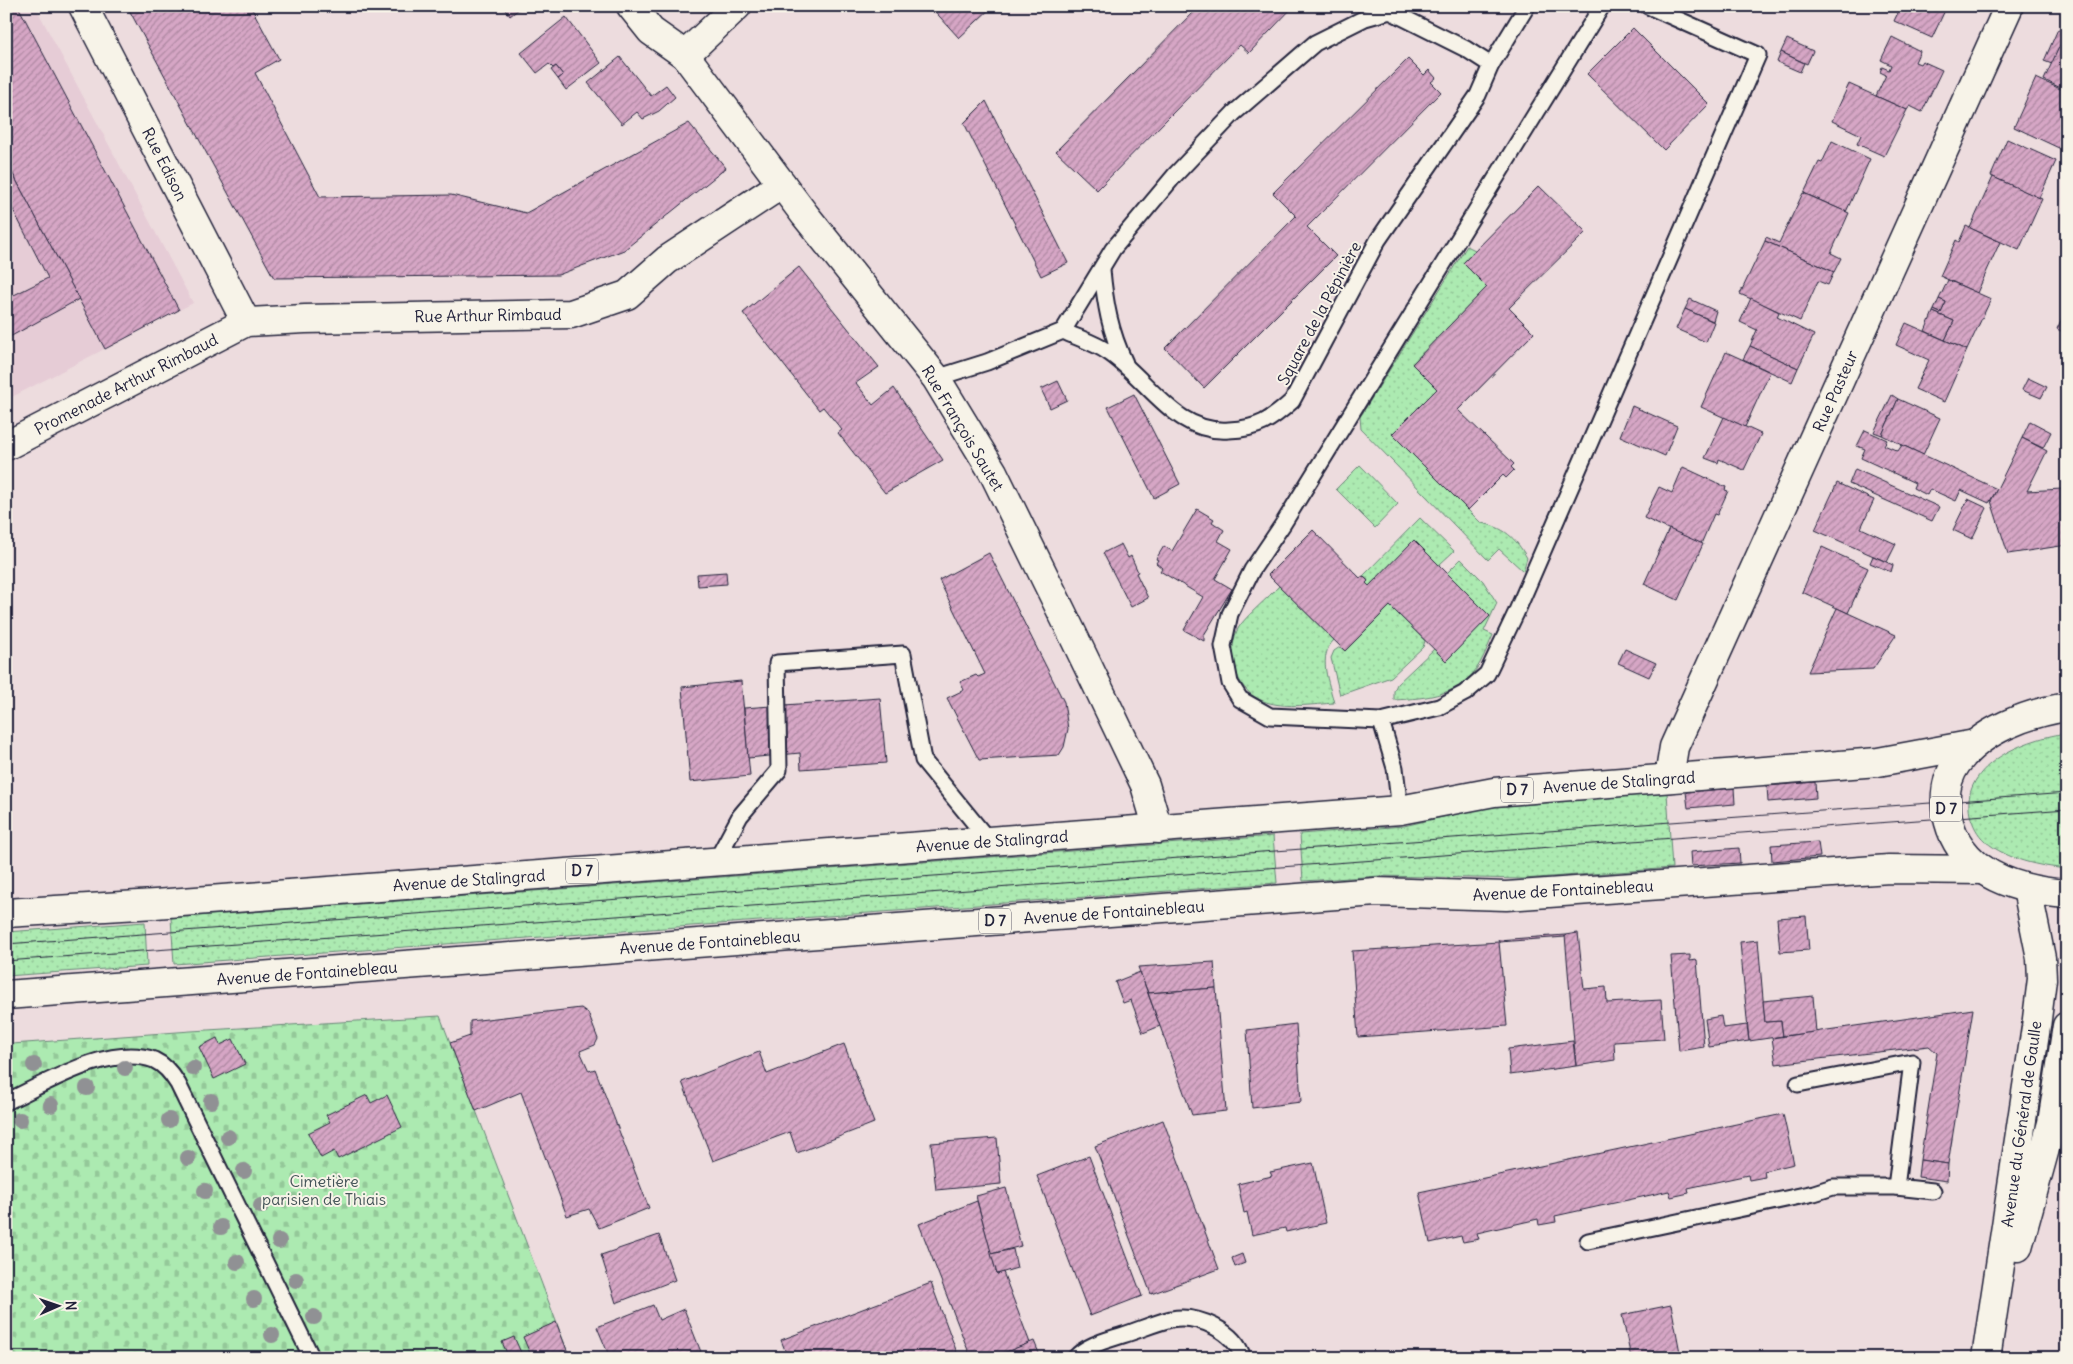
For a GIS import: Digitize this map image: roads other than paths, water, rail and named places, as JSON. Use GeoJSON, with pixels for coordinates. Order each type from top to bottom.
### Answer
{"type":"FeatureCollection","features":[{"type":"Feature","properties":{"kind":"main road","name":"Rue Edison"},"geometry":{"type":"LineString","coordinates":[[83,6],[246,322]]}},
{"type":"Feature","properties":{"kind":"main road","name":"Rue François Sautet"},"geometry":{"type":"LineString","coordinates":[[631,6],[651,31],[685,55],[782,184],[936,378],[993,472],[1069,626],[1144,785],[1158,829]]}},
{"type":"Feature","properties":{"kind":"main road"},"geometry":{"type":"LineString","coordinates":[[685,55],[737,6]]}},
{"type":"Feature","properties":{"kind":"main road","name":"Rue Pasteur"},"geometry":{"type":"LineString","coordinates":[[1668,778],[1674,747],[2009,6]]}},
{"type":"Feature","properties":{"kind":"main road","name":"Rue Arthur Rimbaud"},"geometry":{"type":"LineString","coordinates":[[246,322],[305,319],[571,314],[627,295],[667,260],[782,184]]}},
{"type":"Feature","properties":{"kind":"main road","name":"Promenade Arthur Rimbaud"},"geometry":{"type":"LineString","coordinates":[[6,446],[246,322]]}},
{"type":"Feature","properties":{"kind":"main road","name":"D 7"},"geometry":{"type":"LineString","coordinates":[[2067,707],[2030,716],[2004,726],[1975,744],[1957,764],[1947,783],[1945,802],[1952,835],[1961,850],[1984,870],[2000,880],[2027,890],[2067,894]]}},
{"type":"Feature","properties":{"kind":"main road","name":"Avenue de Stalingrad"},"geometry":{"type":"LineString","coordinates":[[6,913],[155,904],[1400,810],[1494,792],[1878,762],[1975,744]]}},
{"type":"Feature","properties":{"kind":"main road","name":"Avenue de Fontainebleau"},"geometry":{"type":"LineString","coordinates":[[6,995],[1376,892],[1506,896],[1889,869],[1984,870]]}},
{"type":"Feature","properties":{"kind":"main road","name":"Avenue du Général de Gaulle"},"geometry":{"type":"LineString","coordinates":[[1987,1358],[2042,979],[2041,958],[2027,890]]}},
{"type":"Feature","properties":{"kind":"main road","name":"Avenue du Général de Gaulle"},"geometry":{"type":"LineString","coordinates":[[1987,1358],[2059,1126],[2067,1026]]}},
{"type":"Feature","properties":{"kind":"main road"},"geometry":{"type":"LineString","coordinates":[[2023,1110],[2059,1126]]}},
{"type":"Feature","properties":{"kind":"lane","name":"Square de la Pépinière"},"geometry":{"type":"LineString","coordinates":[[1063,332],[1107,351],[1127,367],[1177,415],[1195,426],[1214,431],[1243,430],[1272,419],[1292,401],[1378,240],[1478,94],[1491,65],[1527,6]]}},
{"type":"Feature","properties":{"kind":"lane"},"geometry":{"type":"LineString","coordinates":[[1602,6],[1283,524],[1252,570],[1230,614],[1223,646],[1230,683],[1240,699],[1270,716],[1381,721],[1439,707],[1465,693],[1487,674],[1516,614],[1758,55],[1648,6]]}},
{"type":"Feature","properties":{"kind":"lane"},"geometry":{"type":"LineString","coordinates":[[936,378],[987,362],[1063,332],[1113,249],[1175,174],[1234,113],[1315,43],[1336,31],[1365,18],[1390,11],[1466,49],[1491,65]]}},
{"type":"Feature","properties":{"kind":"lane"},"geometry":{"type":"LineString","coordinates":[[1102,270],[1108,320],[1116,344],[1127,367]]}},
{"type":"Feature","properties":{"kind":"lane"},"geometry":{"type":"LineString","coordinates":[[716,861],[740,816],[779,770],[777,663],[903,654],[923,760],[990,842]]}},
{"type":"Feature","properties":{"kind":"lane"},"geometry":{"type":"LineString","coordinates":[[1381,721],[1395,768],[1400,810]]}},
{"type":"Feature","properties":{"kind":"lane"},"geometry":{"type":"LineString","coordinates":[[6,1102],[86,1064],[124,1057],[138,1057],[162,1064],[178,1084],[312,1358]]}},
{"type":"Feature","properties":{"kind":"lane"},"geometry":{"type":"LineString","coordinates":[[1798,1084],[1912,1062],[1896,1187]]}},
{"type":"Feature","properties":{"kind":"lane"},"geometry":{"type":"LineString","coordinates":[[1588,1241],[1814,1193],[1833,1186],[1896,1187],[1932,1191]]}},
{"type":"Feature","properties":{"kind":"lane"},"geometry":{"type":"LineString","coordinates":[[1075,1358],[1078,1354],[1098,1344],[1172,1319],[1194,1321],[1215,1327],[1230,1336],[1241,1351],[1243,1358]]}},
{"type":"Feature","properties":{"kind":"tram line"},"geometry":{"type":"LineString","coordinates":[[6,944],[2067,793]]}},
{"type":"Feature","properties":{"kind":"tram line"},"geometry":{"type":"LineString","coordinates":[[6,961],[2067,809]]}},
{"type":"Feature","properties":{"kind":"park label","name":"Cimetière parisien de Thiais"},"geometry":{"type":"Point","coordinates":[324,1190]}}]}
